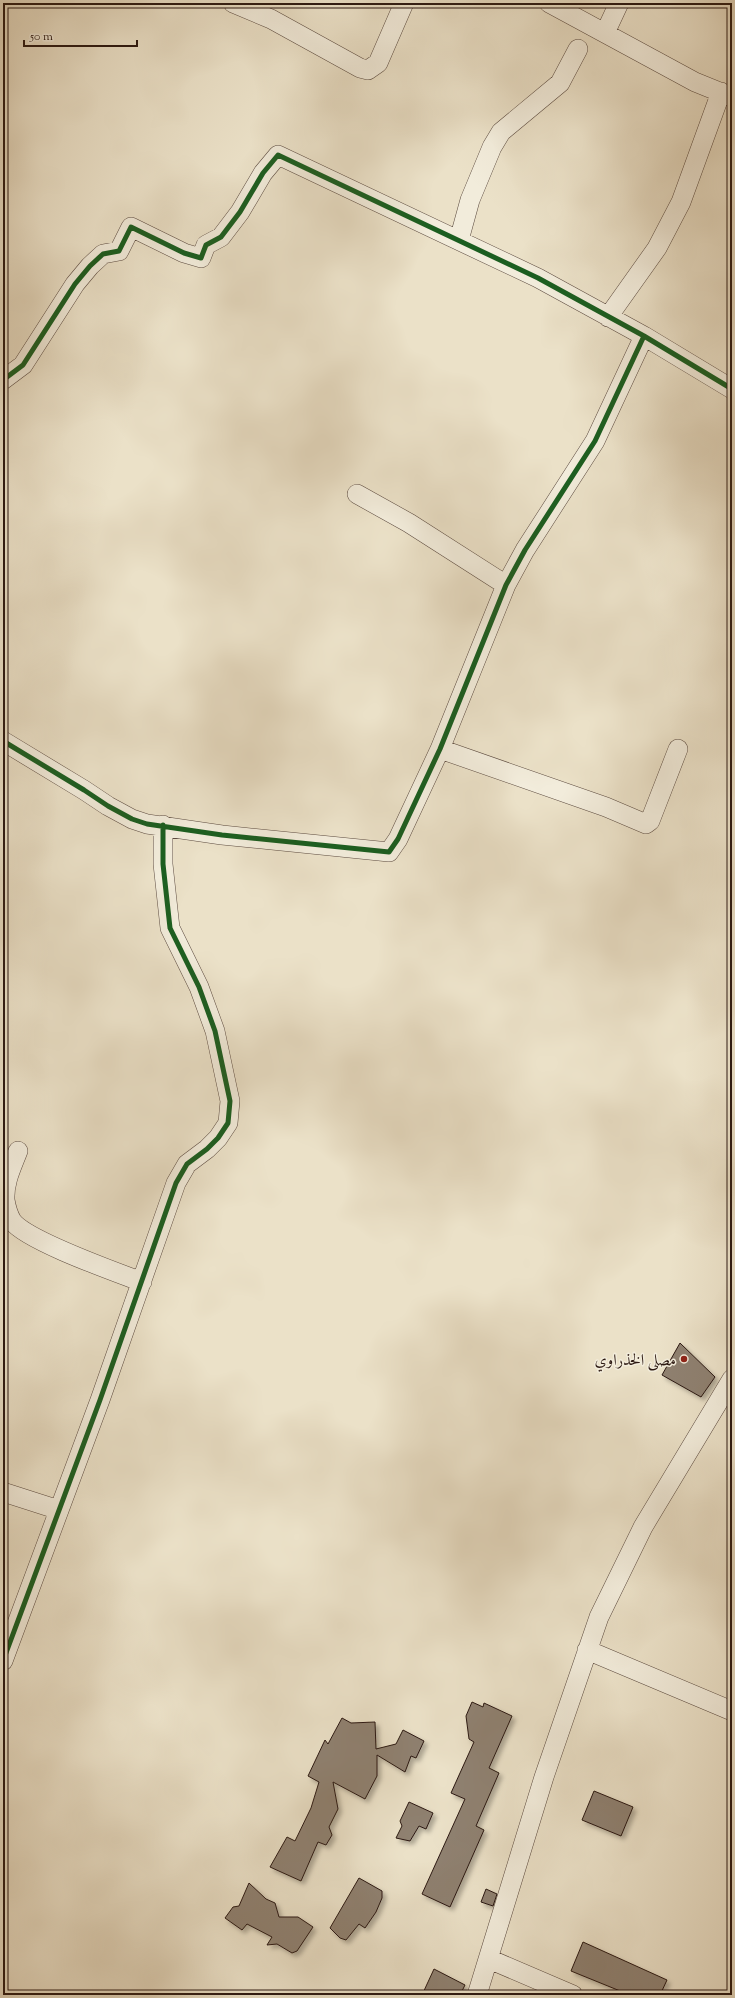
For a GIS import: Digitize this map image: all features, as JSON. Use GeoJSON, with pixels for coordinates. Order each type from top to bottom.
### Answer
{"type":"FeatureCollection","features":[{"type":"Feature","properties":{"kind":"street"},"geometry":{"type":"LineString","coordinates":[[233,3],[271,19],[360,68],[368,70],[378,63],[404,3]]}},
{"type":"Feature","properties":{"kind":"street"},"geometry":{"type":"LineString","coordinates":[[549,3],[695,82],[726,95],[681,202],[657,248],[608,317]]}},
{"type":"Feature","properties":{"kind":"street"},"geometry":{"type":"LineString","coordinates":[[604,33],[619,3]]}},
{"type":"Feature","properties":{"kind":"street"},"geometry":{"type":"LineString","coordinates":[[459,240],[470,200],[492,147],[501,132],[560,83],[578,49]]}},
{"type":"Feature","properties":{"kind":"street"},"geometry":{"type":"LineString","coordinates":[[3,380],[27,360],[75,284],[90,266],[103,254],[119,251],[131,227],[184,253],[201,258],[206,245],[221,237],[240,212],[263,173],[278,155],[538,278],[644,336],[732,389]]}},
{"type":"Feature","properties":{"kind":"street"},"geometry":{"type":"LineString","coordinates":[[3,741],[121,813],[148,824],[163,825],[222,835],[389,852],[398,839],[440,749],[506,585],[525,550],[595,441],[644,336]]}},
{"type":"Feature","properties":{"kind":"street"},"geometry":{"type":"LineString","coordinates":[[357,494],[409,523],[506,585]]}},
{"type":"Feature","properties":{"kind":"street"},"geometry":{"type":"LineString","coordinates":[[440,749],[606,807],[646,824],[650,821],[678,749]]}},
{"type":"Feature","properties":{"kind":"street"},"geometry":{"type":"LineString","coordinates":[[3,1661],[142,1282],[176,1183],[187,1164],[207,1149],[218,1138],[228,1123],[230,1101],[215,1031],[200,987],[170,928],[163,864],[163,825]]}},
{"type":"Feature","properties":{"kind":"street"},"geometry":{"type":"LineString","coordinates":[[18,1151],[6,1183],[6,1202],[12,1221],[31,1235],[76,1256],[142,1282]]}},
{"type":"Feature","properties":{"kind":"street"},"geometry":{"type":"LineString","coordinates":[[477,1995],[544,1777],[599,1617],[643,1527],[732,1379]]}},
{"type":"Feature","properties":{"kind":"street"},"geometry":{"type":"LineString","coordinates":[[3,1492],[59,1510]]}},
{"type":"Feature","properties":{"kind":"street"},"geometry":{"type":"LineString","coordinates":[[587,1650],[732,1711]]}},
{"type":"Feature","properties":{"kind":"street"},"geometry":{"type":"LineString","coordinates":[[489,1959],[573,1995]]}},
{"type":"Feature","properties":{"kind":"building","name":"مصلى الخذراوي"},"geometry":{"type":"Polygon","coordinates":[[[680,1343],[715,1377],[701,1397],[662,1375],[680,1343]]]}},
{"type":"Feature","properties":{"kind":"building"},"geometry":{"type":"Polygon","coordinates":[[[472,1702],[483,1707],[484,1703],[512,1716],[489,1768],[499,1773],[476,1826],[484,1830],[450,1907],[422,1894],[465,1799],[451,1793],[474,1742],[469,1739],[466,1716],[472,1702]]]}},
{"type":"Feature","properties":{"kind":"building"},"geometry":{"type":"Polygon","coordinates":[[[342,1718],[351,1723],[375,1722],[376,1749],[396,1744],[403,1730],[424,1741],[416,1758],[411,1756],[405,1772],[377,1755],[377,1776],[365,1799],[333,1782],[338,1809],[329,1827],[332,1835],[326,1845],[318,1842],[301,1881],[270,1867],[287,1837],[295,1841],[311,1808],[319,1782],[308,1776],[325,1740],[328,1744],[342,1718]]]}},
{"type":"Feature","properties":{"kind":"building"},"geometry":{"type":"Polygon","coordinates":[[[594,1791],[633,1807],[621,1836],[582,1820],[594,1791]]]}},
{"type":"Feature","properties":{"kind":"building"},"geometry":{"type":"Polygon","coordinates":[[[409,1802],[433,1813],[426,1829],[419,1826],[410,1841],[396,1838],[402,1826],[400,1821],[409,1802]]]}},
{"type":"Feature","properties":{"kind":"building"},"geometry":{"type":"Polygon","coordinates":[[[359,1878],[382,1891],[382,1898],[376,1912],[365,1928],[359,1924],[346,1940],[340,1938],[330,1928],[359,1878]]]}},
{"type":"Feature","properties":{"kind":"building"},"geometry":{"type":"Polygon","coordinates":[[[249,1883],[266,1899],[275,1903],[279,1917],[298,1917],[313,1927],[297,1951],[292,1953],[277,1944],[267,1945],[272,1937],[247,1924],[242,1930],[225,1918],[233,1907],[239,1906],[249,1883]]]}},
{"type":"Feature","properties":{"kind":"building"},"geometry":{"type":"Polygon","coordinates":[[[486,1889],[497,1894],[493,1906],[481,1902],[486,1889]]]}},
{"type":"Feature","properties":{"kind":"building"},"geometry":{"type":"Polygon","coordinates":[[[583,1942],[667,1980],[660,1995],[630,1995],[571,1971],[583,1942]]]}},
{"type":"Feature","properties":{"kind":"building"},"geometry":{"type":"Polygon","coordinates":[[[434,1969],[465,1985],[460,1995],[422,1995],[434,1969]]]}},
{"type":"Feature","properties":{"kind":"cycle path"},"geometry":{"type":"LineString","coordinates":[[3,380],[23,365],[75,284],[90,266],[103,254],[119,251],[131,227],[184,253],[201,258],[206,245],[221,237],[240,212],[263,173],[278,155],[538,278],[644,336],[732,389]]}},
{"type":"Feature","properties":{"kind":"cycle path"},"geometry":{"type":"LineString","coordinates":[[3,741],[108,806],[132,819],[147,824],[222,835],[389,852],[398,839],[440,749],[506,585],[525,550],[595,441],[644,336]]}},
{"type":"Feature","properties":{"kind":"cycle path"},"geometry":{"type":"LineString","coordinates":[[3,1661],[100,1400],[176,1183],[187,1164],[207,1149],[218,1138],[228,1123],[230,1101],[215,1031],[199,987],[170,928],[163,864],[163,825]]}},
{"type":"Feature","properties":{"kind":"place","name":"مصلى الخذراوي"},"geometry":{"type":"Point","coordinates":[684,1359]}}]}
